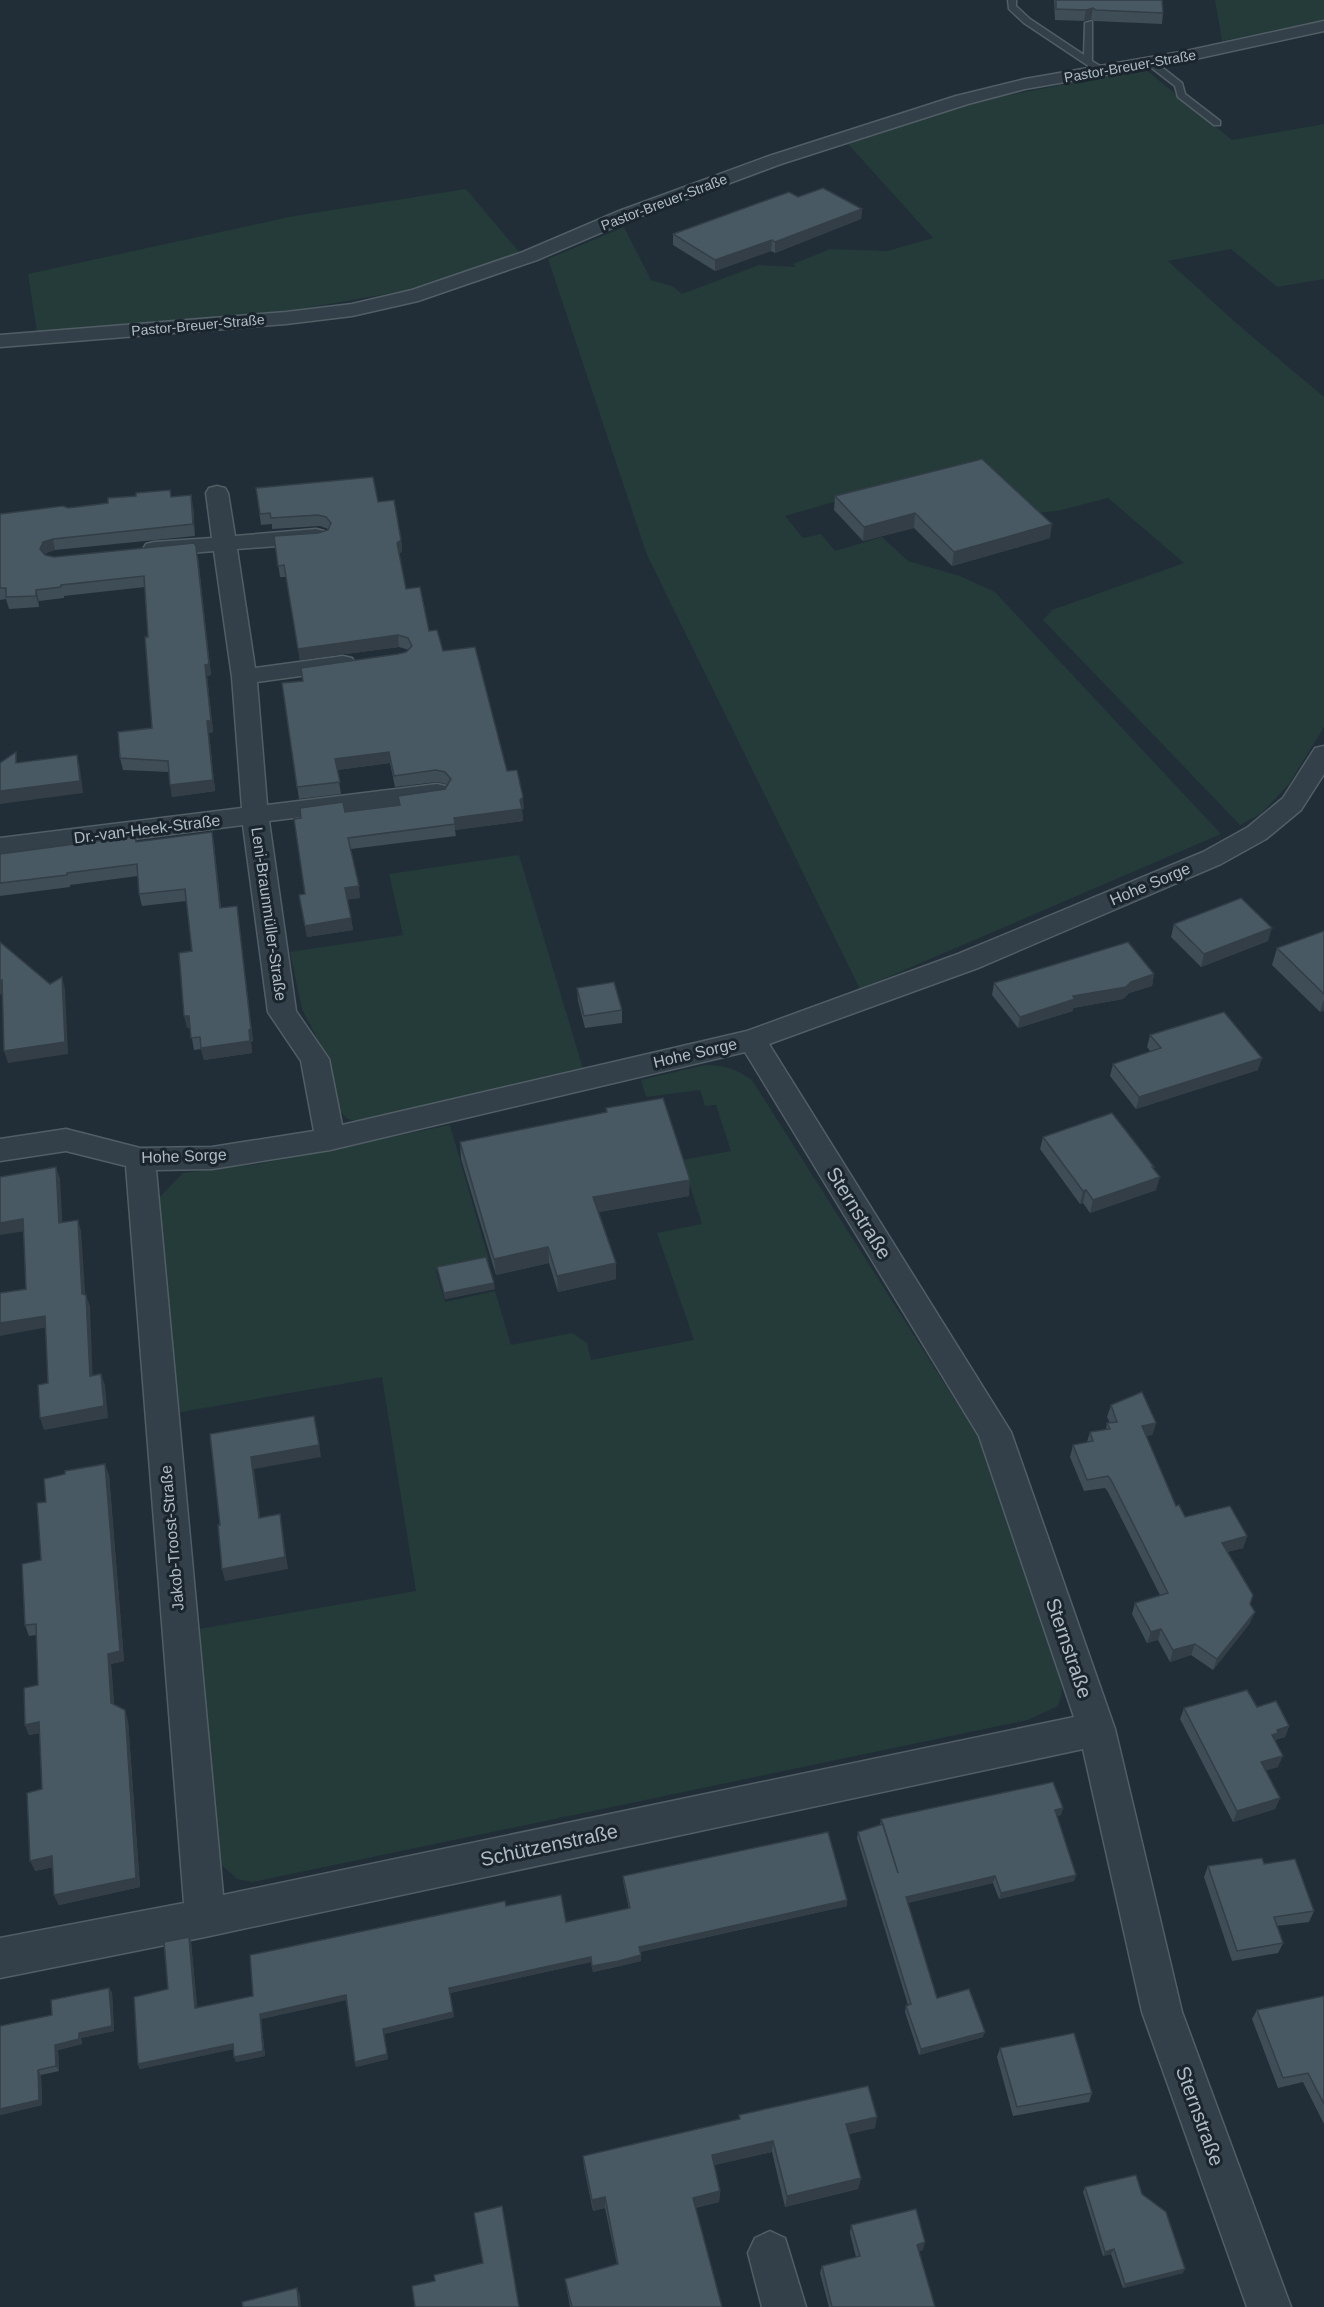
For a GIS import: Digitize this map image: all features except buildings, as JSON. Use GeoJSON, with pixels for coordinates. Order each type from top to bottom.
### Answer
{"type":"FeatureCollection","features":[{"type":"Feature","properties":{"kind":"street","name":"Pastor-Breuer-Straße"},"geometry":{"type":"LineString","coordinates":[[0,341],[286,318],[352,310],[418,295],[530,256],[626,215],[786,157],[962,100],[1095,66],[1150,63],[1324,27]]}},
{"type":"Feature","properties":{"kind":"street","name":"Leni-Braunmüller-Straße"},"geometry":{"type":"LineString","coordinates":[[217,493],[244,677],[255,815],[282,1012],[315,1059],[330,1139]]}},
{"type":"Feature","properties":{"kind":"street"},"geometry":{"type":"LineString","coordinates":[[134,551],[319,535]]}},
{"type":"Feature","properties":{"kind":"street"},"geometry":{"type":"LineString","coordinates":[[244,677],[366,660]]}},
{"type":"Feature","properties":{"kind":"street","name":"Hohe Sorge"},"geometry":{"type":"LineString","coordinates":[[0,1150],[66,1140],[140,1159],[212,1158],[330,1139],[752,1040],[968,962],[1212,858],[1257,833],[1292,804],[1324,754]]}},
{"type":"Feature","properties":{"kind":"street","name":"Dr.-van-Heek-Straße"},"geometry":{"type":"LineString","coordinates":[[0,847],[437,792]]}},
{"type":"Feature","properties":{"kind":"street","name":"Sternstraße"},"geometry":{"type":"LineString","coordinates":[[752,1040],[994,1432],[1097,1728],[1162,2012],[1269,2307]]}},
{"type":"Feature","properties":{"kind":"street","name":"Jakob-Troost-Straße"},"geometry":{"type":"LineString","coordinates":[[140,1159],[205,1918]]}},
{"type":"Feature","properties":{"kind":"street","name":"Schützenstraße"},"geometry":{"type":"LineString","coordinates":[[0,1958],[205,1918],[1097,1728]]}},
{"type":"Feature","properties":{"kind":"street"},"geometry":{"type":"LineString","coordinates":[[770,2253],[784,2307]]}},
{"type":"Feature","properties":{"kind":"lane"},"geometry":{"type":"LineString","coordinates":[[1012,0],[1012,7],[1027,21],[1095,66]]}},
{"type":"Feature","properties":{"kind":"lane"},"geometry":{"type":"LineString","coordinates":[[1089,23],[1095,66]]}},
{"type":"Feature","properties":{"kind":"lane"},"geometry":{"type":"LineString","coordinates":[[1150,63],[1179,85],[1181,95],[1217,123]]}},
{"type":"Feature","properties":{"kind":"green space"},"geometry":{"type":"Polygon","coordinates":[[[1215,0],[1324,0],[1324,20],[1222,41],[1215,0]]]}},
{"type":"Feature","properties":{"kind":"green space"},"geometry":{"type":"Polygon","coordinates":[[[1145,69],[1232,140],[1324,124],[1324,279],[1277,287],[1231,249],[1168,261],[1235,322],[1324,397],[1324,727],[1289,784],[1261,814],[1240,825],[1043,620],[1052,610],[1184,563],[1108,498],[1057,511],[1028,514],[977,461],[785,516],[803,538],[821,534],[835,551],[882,537],[908,561],[960,576],[995,592],[1221,834],[860,989],[647,555],[548,259],[624,227],[651,280],[672,286],[682,294],[759,265],[796,267],[793,264],[830,249],[887,251],[933,238],[848,144],[979,101],[1145,69]]]}},
{"type":"Feature","properties":{"kind":"green space"},"geometry":{"type":"Polygon","coordinates":[[[466,189],[520,253],[421,288],[294,310],[37,332],[28,274],[294,216],[466,189]]]}},
{"type":"Feature","properties":{"kind":"green space"},"geometry":{"type":"Polygon","coordinates":[[[519,855],[584,1072],[361,1122],[348,1119],[336,1107],[328,1060],[302,1009],[290,952],[403,935],[389,874],[519,855]]]}},
{"type":"Feature","properties":{"kind":"green space"},"geometry":{"type":"Polygon","coordinates":[[[705,1065],[730,1068],[752,1080],[981,1441],[1060,1675],[1062,1692],[1058,1706],[1028,1720],[253,1882],[237,1879],[216,1860],[193,1630],[416,1591],[382,1377],[170,1414],[152,1205],[183,1173],[259,1164],[450,1125],[489,1260],[436,1271],[445,1302],[495,1291],[511,1345],[572,1333],[587,1343],[591,1360],[694,1340],[657,1233],[702,1224],[682,1160],[731,1151],[716,1105],[705,1106],[700,1090],[646,1097],[641,1080],[705,1065]]]}}]}
